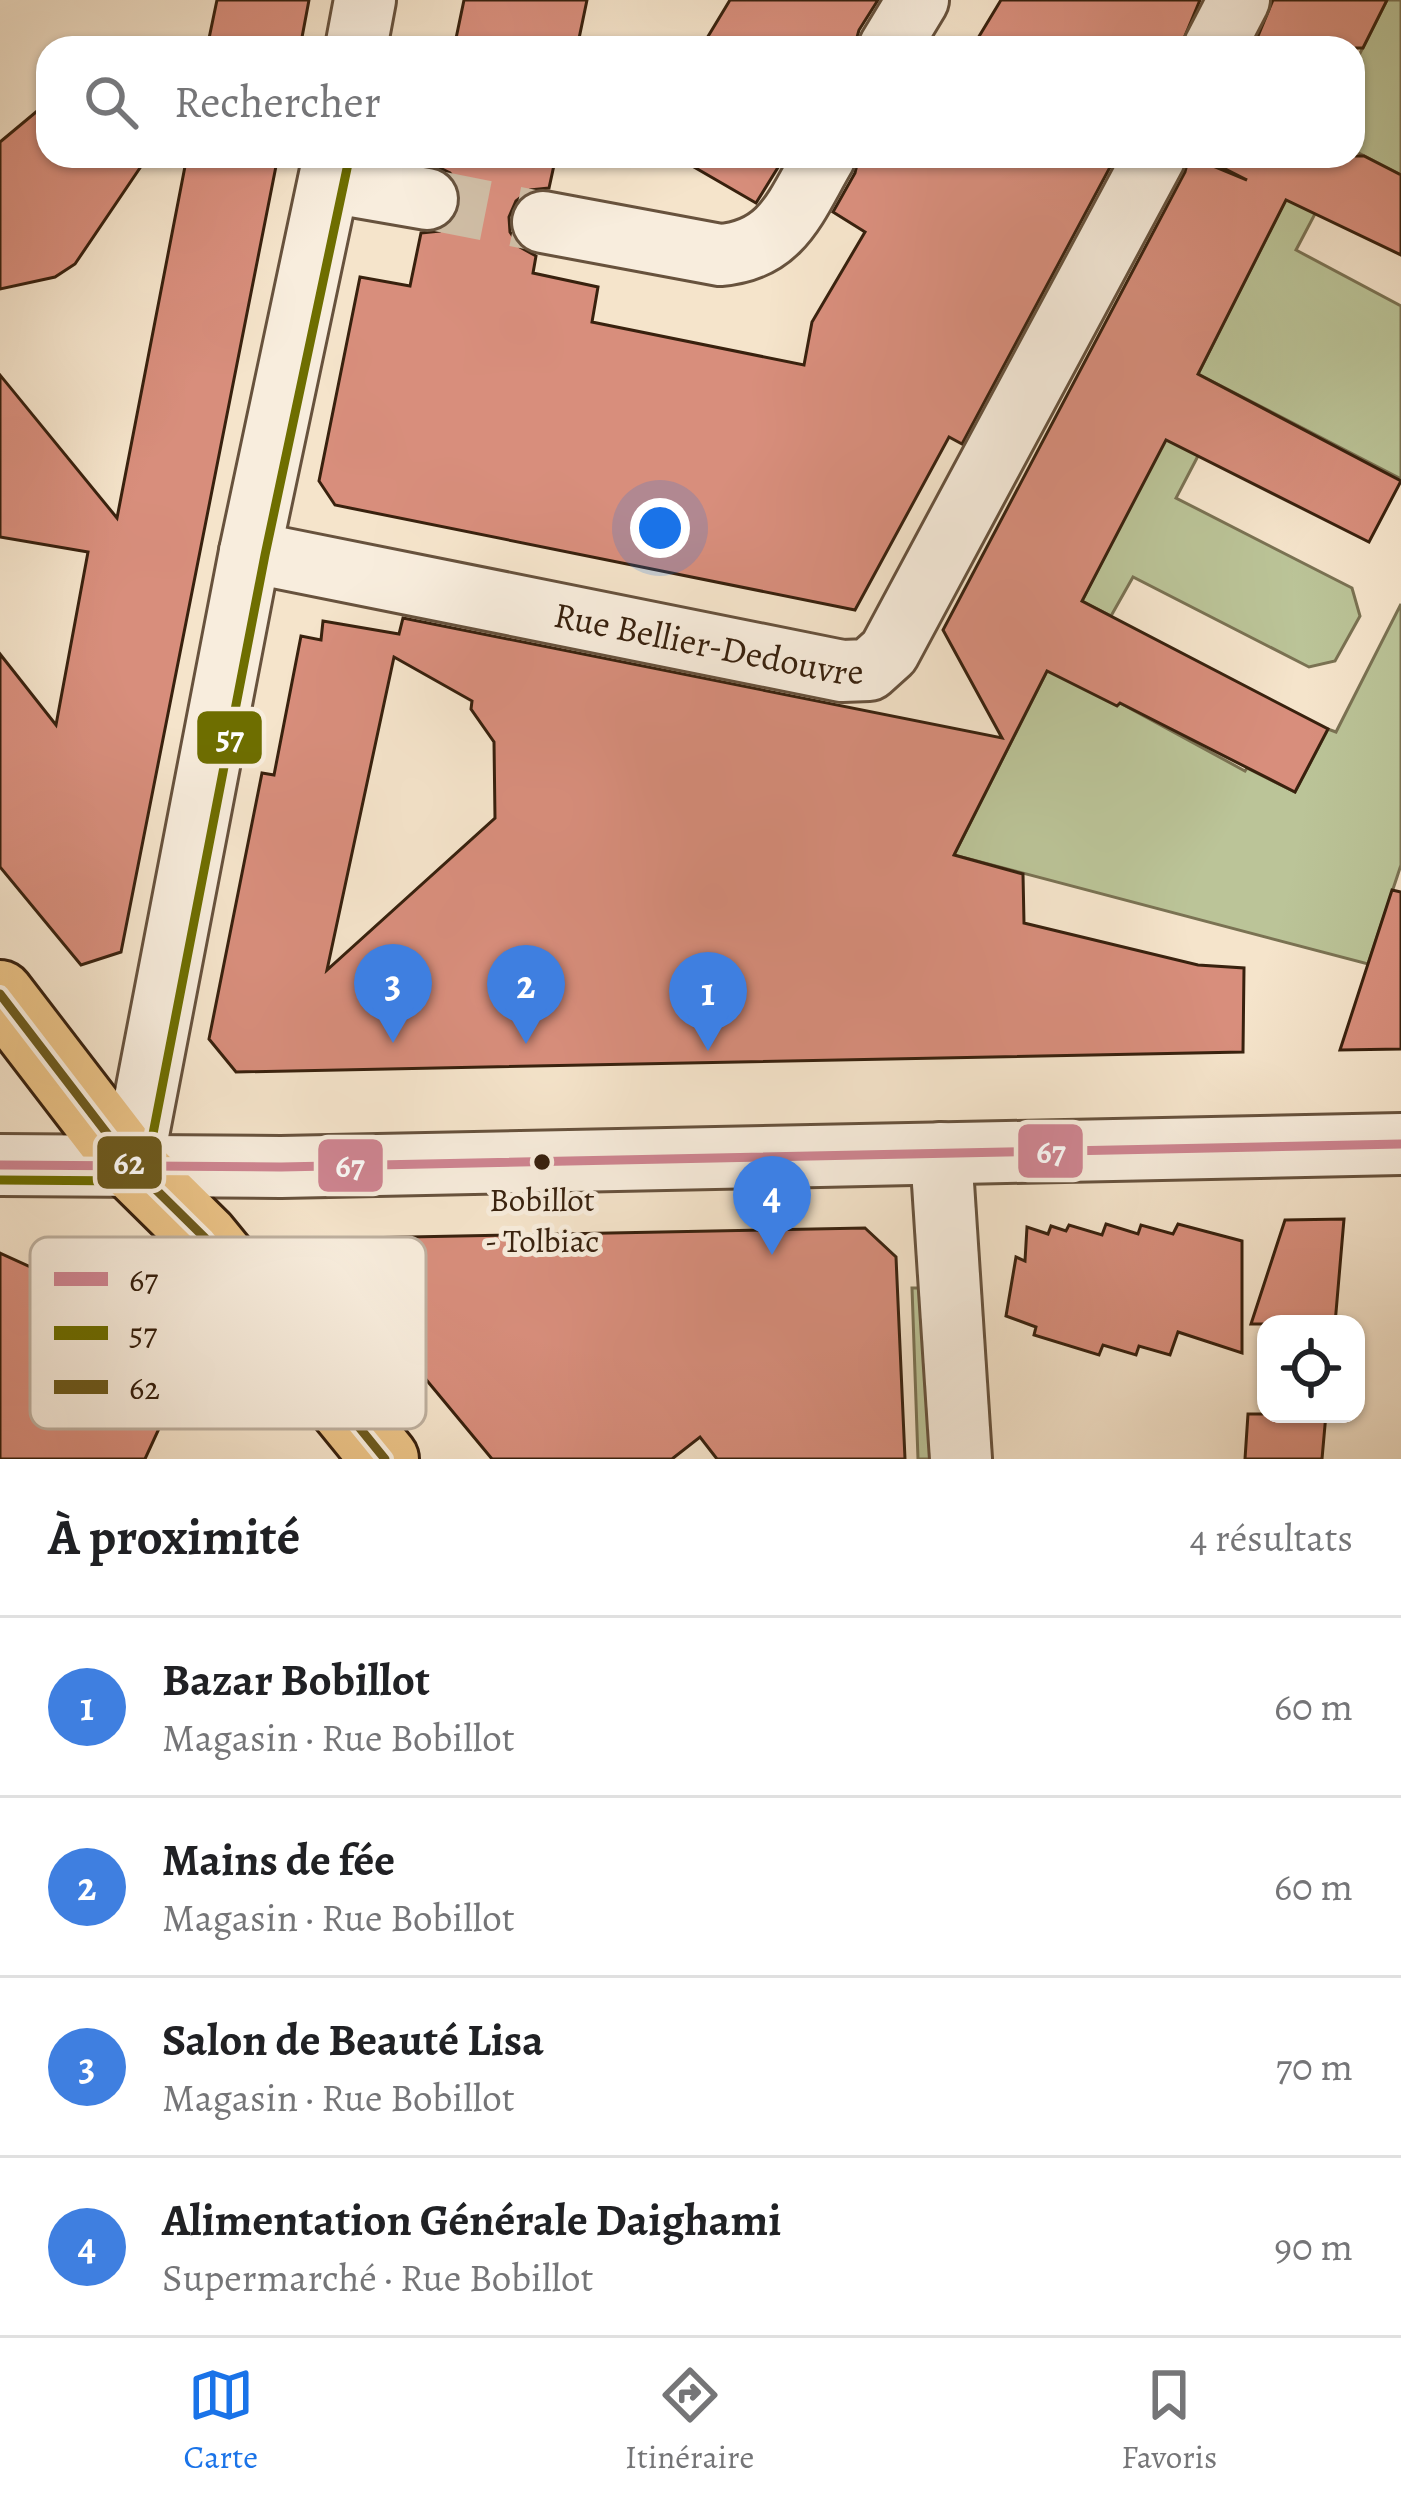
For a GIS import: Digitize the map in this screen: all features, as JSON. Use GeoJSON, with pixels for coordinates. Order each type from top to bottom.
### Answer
{"type":"FeatureCollection","features":[{"type":"Feature","properties":{"kind":"main road"},"geometry":{"type":"LineString","coordinates":[[0,994],[133,1166],[204,1237]]}},
{"type":"Feature","properties":{"kind":"main road"},"geometry":{"type":"LineString","coordinates":[[361,1429],[386,1459]]}},
{"type":"Feature","properties":{"kind":"street"},"geometry":{"type":"LineString","coordinates":[[358,36],[365,0]]}},
{"type":"Feature","properties":{"kind":"street"},"geometry":{"type":"LineString","coordinates":[[896,36],[918,0]]}},
{"type":"Feature","properties":{"kind":"street"},"geometry":{"type":"LineString","coordinates":[[1220,36],[1239,0]]}},
{"type":"Feature","properties":{"kind":"street"},"geometry":{"type":"LineString","coordinates":[[543,222],[720,255],[741,254],[769,242],[818,168]]}},
{"type":"Feature","properties":{"kind":"street","name":"Rue Bellier-Dedouvre"},"geometry":{"type":"LineString","coordinates":[[250,552],[842,671],[869,670],[889,652],[1149,168]]}},
{"type":"Feature","properties":{"kind":"street"},"geometry":{"type":"LineString","coordinates":[[133,1166],[250,552],[332,169],[427,200]]}},
{"type":"Feature","properties":{"kind":"street"},"geometry":{"type":"LineString","coordinates":[[0,1165],[280,1167],[1401,1144]]}},
{"type":"Feature","properties":{"kind":"street"},"geometry":{"type":"LineString","coordinates":[[940,1154],[962,1459]]}},
{"type":"Feature","properties":{"kind":"green space"},"geometry":{"type":"Polygon","coordinates":[[[1387,0],[1401,0],[1401,175],[1365,156],[1365,43],[1387,0]]]}},
{"type":"Feature","properties":{"kind":"green space"},"geometry":{"type":"Polygon","coordinates":[[[1287,197],[1316,212],[1296,250],[1401,306],[1401,479],[1198,374],[1287,197]]]}},
{"type":"Feature","properties":{"kind":"green space"},"geometry":{"type":"Polygon","coordinates":[[[1166,436],[1199,454],[1176,498],[1352,588],[1360,616],[1335,661],[1309,667],[1133,577],[1111,616],[1082,601],[1166,436]]]}},
{"type":"Feature","properties":{"kind":"green space"},"geometry":{"type":"Polygon","coordinates":[[[1401,604],[1401,865],[1368,964],[954,855],[1048,669],[1295,792],[1328,729],[1336,732],[1401,604]]]}},
{"type":"Feature","properties":{"kind":"green space"},"geometry":{"type":"Polygon","coordinates":[[[912,1288],[928,1288],[934,1459],[918,1459],[912,1288]]]}},
{"type":"Feature","properties":{"kind":"building"},"geometry":{"type":"Polygon","coordinates":[[[217,0],[309,0],[302,36],[210,36],[217,0]]]}},
{"type":"Feature","properties":{"kind":"building"},"geometry":{"type":"Polygon","coordinates":[[[464,0],[587,0],[580,36],[456,36],[464,0]]]}},
{"type":"Feature","properties":{"kind":"building"},"geometry":{"type":"Polygon","coordinates":[[[730,0],[878,0],[857,36],[708,36],[730,0]]]}},
{"type":"Feature","properties":{"kind":"building"},"geometry":{"type":"Polygon","coordinates":[[[1001,0],[1200,0],[1185,36],[979,36],[1001,0]]]}},
{"type":"Feature","properties":{"kind":"building"},"geometry":{"type":"Polygon","coordinates":[[[1273,0],[1387,0],[1365,44],[1365,36],[1258,36],[1273,0]]]}},
{"type":"Feature","properties":{"kind":"building"},"geometry":{"type":"Polygon","coordinates":[[[36,112],[36,168],[140,168],[75,264],[55,277],[0,289],[0,142],[36,112]]]}},
{"type":"Feature","properties":{"kind":"building"},"geometry":{"type":"Polygon","coordinates":[[[1365,157],[1401,175],[1401,255],[1286,200],[1198,374],[1401,481],[1369,542],[1166,440],[1082,601],[1328,729],[1295,792],[1047,671],[954,855],[1023,874],[1024,923],[1198,965],[1244,968],[1243,1052],[236,1072],[209,1039],[262,773],[274,775],[301,636],[321,640],[323,621],[399,634],[403,618],[1002,738],[943,630],[1186,168],[1218,168],[1247,180],[1224,168],[1365,168],[1365,157]],[[394,657],[327,970],[495,818],[494,742],[471,709],[472,701],[394,657]]]}},
{"type":"Feature","properties":{"kind":"building"},"geometry":{"type":"Polygon","coordinates":[[[185,168],[276,168],[121,952],[81,965],[0,867],[0,654],[56,725],[88,552],[0,537],[0,375],[117,518],[185,168]]]}},
{"type":"Feature","properties":{"kind":"building"},"geometry":{"type":"Polygon","coordinates":[[[440,168],[553,168],[549,188],[530,190],[516,201],[509,217],[510,232],[520,247],[536,256],[533,273],[598,287],[592,322],[804,365],[812,322],[865,232],[833,212],[856,168],[1110,168],[962,444],[949,437],[855,610],[335,505],[319,481],[360,277],[410,286],[421,233],[440,231],[454,220],[461,206],[460,188],[440,168]]]}},
{"type":"Feature","properties":{"kind":"building"},"geometry":{"type":"Polygon","coordinates":[[[696,168],[778,168],[756,203],[696,168]]]}},
{"type":"Feature","properties":{"kind":"building"},"geometry":{"type":"Polygon","coordinates":[[[1392,890],[1401,892],[1401,1049],[1340,1050],[1392,890]]]}},
{"type":"Feature","properties":{"kind":"building"},"geometry":{"type":"Polygon","coordinates":[[[1344,1219],[1336,1315],[1257,1315],[1257,1324],[1251,1324],[1285,1220],[1344,1219]]]}},
{"type":"Feature","properties":{"kind":"building"},"geometry":{"type":"Polygon","coordinates":[[[1106,1224],[1138,1234],[1141,1225],[1173,1234],[1178,1224],[1242,1241],[1242,1353],[1178,1332],[1170,1355],[1139,1346],[1136,1355],[1103,1345],[1099,1355],[1034,1335],[1036,1327],[1006,1316],[1016,1257],[1025,1261],[1027,1227],[1048,1234],[1051,1226],[1066,1231],[1069,1225],[1102,1235],[1106,1224]]]}},
{"type":"Feature","properties":{"kind":"building"},"geometry":{"type":"Polygon","coordinates":[[[865,1228],[896,1257],[905,1459],[717,1459],[700,1437],[672,1459],[492,1459],[426,1379],[426,1237],[410,1237],[865,1228]]]}},
{"type":"Feature","properties":{"kind":"building"},"geometry":{"type":"Polygon","coordinates":[[[0,1253],[30,1267],[30,1429],[159,1429],[145,1459],[0,1459],[0,1253]]]}},
{"type":"Feature","properties":{"kind":"building"},"geometry":{"type":"Polygon","coordinates":[[[1248,1414],[1257,1414],[1257,1423],[1325,1423],[1322,1459],[1245,1459],[1248,1414]]]}},
{"type":"Feature","properties":{"kind":"tunnel"},"geometry":{"type":"LineString","coordinates":[[427,199],[543,222]]}},
{"type":"Feature","properties":{"kind":"transit line","name":"57"},"geometry":{"type":"LineString","coordinates":[[0,1180],[133,1181],[146,1170],[265,555],[347,168]]}},
{"type":"Feature","properties":{"kind":"transit line","name":"62"},"geometry":{"type":"LineString","coordinates":[[0,994],[132,1166],[204,1237]]}},
{"type":"Feature","properties":{"kind":"transit line","name":"67"},"geometry":{"type":"LineString","coordinates":[[0,1165],[281,1167],[1401,1144]]}},
{"type":"Feature","properties":{"kind":"transit line","name":"62"},"geometry":{"type":"LineString","coordinates":[[361,1429],[385,1459]]}},
{"type":"Feature","properties":{"kind":"place","name":"Salon de Beauté Lisa"},"geometry":{"type":"Point","coordinates":[393,1043]}},
{"type":"Feature","properties":{"kind":"place","name":"Mains de fée"},"geometry":{"type":"Point","coordinates":[526,1044]}},
{"type":"Feature","properties":{"kind":"place","name":"Bazar Bobillot"},"geometry":{"type":"Point","coordinates":[708,1051]}},
{"type":"Feature","properties":{"kind":"place","name":"Bobillot - Tolbiac"},"geometry":{"type":"Point","coordinates":[542,1162]}},
{"type":"Feature","properties":{"kind":"place","name":"Alimentation Générale Daighami"},"geometry":{"type":"Point","coordinates":[772,1255]}}]}
